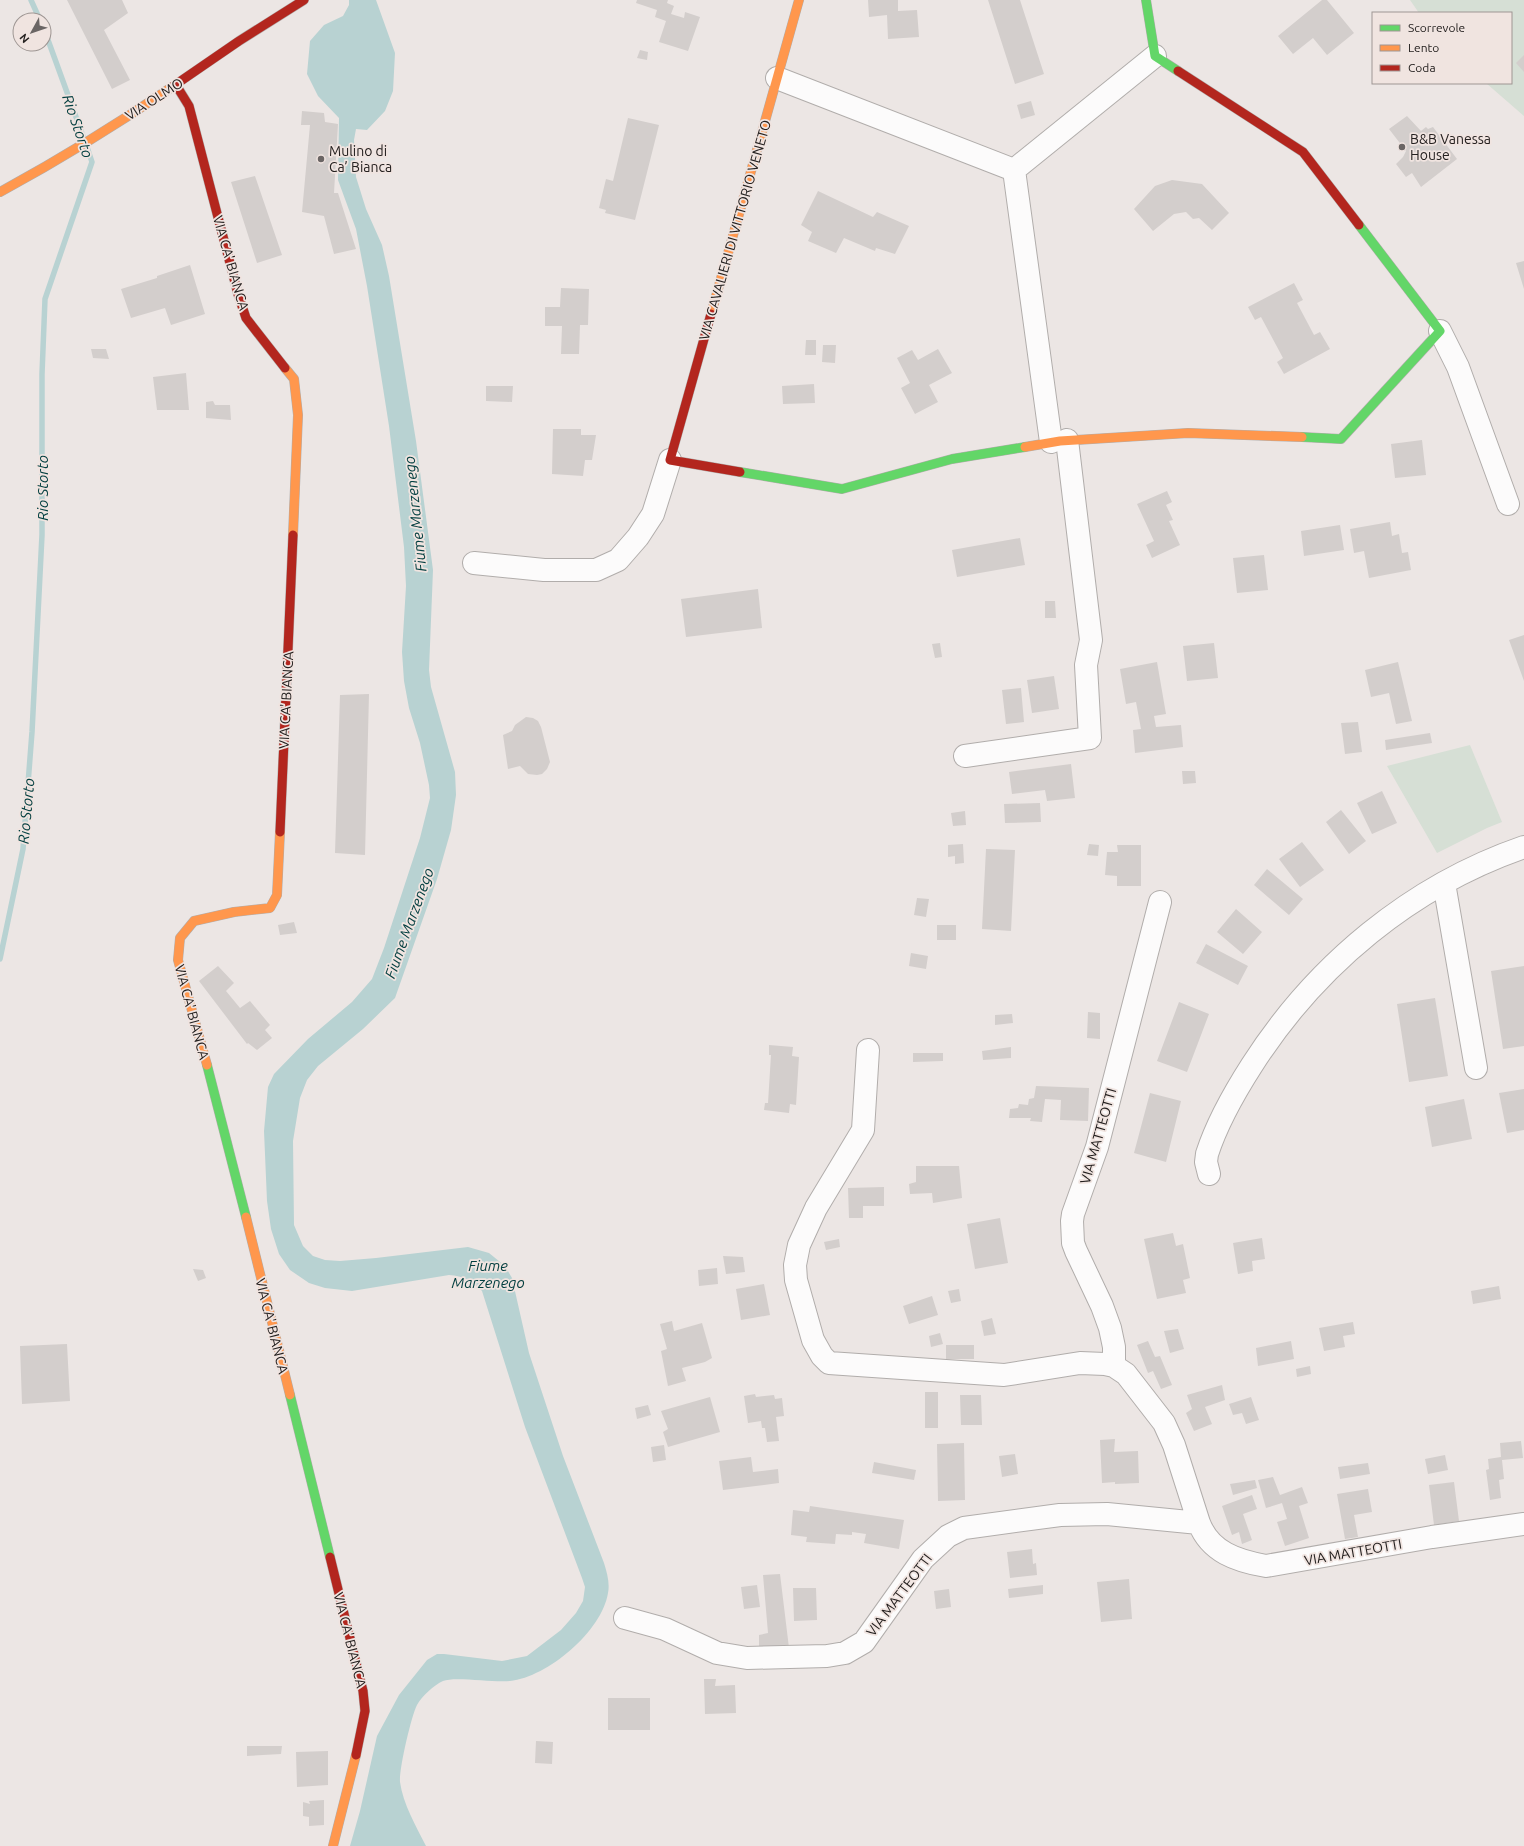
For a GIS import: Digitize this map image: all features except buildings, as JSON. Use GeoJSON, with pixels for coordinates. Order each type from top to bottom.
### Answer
{"type":"FeatureCollection","features":[{"type":"Feature","properties":{"kind":"street","name":"VIA OLMO"},"geometry":{"type":"LineString","coordinates":[[0,192],[52,164],[109,128],[176,85],[239,41],[304,0]]}},
{"type":"Feature","properties":{"kind":"street","name":"VIA CAVALIERI DI VITTORIO VENETO"},"geometry":{"type":"LineString","coordinates":[[474,563],[544,570],[596,570],[618,560],[638,537],[653,514],[670,460],[799,0]]}},
{"type":"Feature","properties":{"kind":"street"},"geometry":{"type":"LineString","coordinates":[[1146,0],[1155,56],[1303,152],[1440,332],[1458,367],[1508,504]]}},
{"type":"Feature","properties":{"kind":"street"},"geometry":{"type":"LineString","coordinates":[[1014,170],[1155,56]]}},
{"type":"Feature","properties":{"kind":"street"},"geometry":{"type":"LineString","coordinates":[[777,78],[1014,170]]}},
{"type":"Feature","properties":{"kind":"street","name":"VIA CA' BIANCA"},"geometry":{"type":"LineString","coordinates":[[176,85],[189,106],[238,294],[246,318],[294,379],[298,415],[277,894],[270,908],[234,912],[194,921],[180,938],[178,960],[220,1114],[363,1691],[365,1710],[361,1731],[333,1846]]}},
{"type":"Feature","properties":{"kind":"street"},"geometry":{"type":"LineString","coordinates":[[965,756],[1090,738],[1086,665],[1091,640],[1014,170]]}},
{"type":"Feature","properties":{"kind":"street"},"geometry":{"type":"LineString","coordinates":[[670,460],[842,489],[952,459],[1059,441],[1188,433],[1340,439],[1440,332]]}},
{"type":"Feature","properties":{"kind":"street"},"geometry":{"type":"LineString","coordinates":[[1210,1174],[1206,1162],[1207,1154],[1217,1129],[1244,1077],[1287,1016],[1315,984],[1349,951],[1406,907],[1444,883],[1480,864],[1524,847]]}},
{"type":"Feature","properties":{"kind":"street"},"geometry":{"type":"LineString","coordinates":[[1444,883],[1476,1068]]}},
{"type":"Feature","properties":{"kind":"street","name":"VIA MATTEOTTI"},"geometry":{"type":"LineString","coordinates":[[1160,902],[1097,1147],[1073,1214],[1073,1242],[1102,1306],[1110,1328],[1114,1348],[1114,1366],[1126,1374],[1164,1423],[1174,1445],[1203,1534],[1219,1550],[1238,1559],[1266,1566],[1432,1537],[1524,1524]]}},
{"type":"Feature","properties":{"kind":"street"},"geometry":{"type":"LineString","coordinates":[[868,1050],[863,1130],[816,1208],[799,1245],[795,1264],[796,1280],[813,1340],[822,1356],[829,1363],[1004,1375],[1080,1363],[1105,1364],[1114,1366]]}},
{"type":"Feature","properties":{"kind":"street","name":"VIA MATTEOTTI"},"geometry":{"type":"LineString","coordinates":[[625,1618],[665,1629],[717,1653],[747,1658],[827,1656],[845,1653],[864,1642],[923,1559],[948,1536],[964,1528],[1068,1515],[1107,1514],[1199,1523]]}},
{"type":"Feature","properties":{"kind":"shaded area"},"geometry":{"type":"Polygon","coordinates":[[[1410,0],[1524,0],[1524,116],[1487,84],[1512,84],[1512,12],[1418,12],[1410,0]]]}},
{"type":"Feature","properties":{"kind":"shaded area"},"geometry":{"type":"Polygon","coordinates":[[[1470,745],[1502,822],[1437,853],[1387,766],[1470,745]]]}},
{"type":"Feature","properties":{"kind":"water","name":"Fiume Marzenego"},"geometry":{"type":"Polygon","coordinates":[[[349,0],[376,0],[395,53],[393,91],[385,111],[367,130],[356,129],[354,140],[356,177],[366,209],[382,245],[389,276],[416,441],[433,570],[429,670],[431,687],[455,772],[456,795],[451,830],[437,879],[395,998],[363,1029],[318,1066],[307,1080],[300,1098],[293,1141],[294,1225],[303,1246],[313,1256],[325,1260],[340,1261],[376,1258],[468,1247],[489,1253],[505,1266],[512,1278],[529,1353],[563,1456],[604,1563],[609,1586],[604,1608],[596,1622],[571,1650],[540,1671],[525,1678],[510,1681],[456,1679],[443,1681],[432,1688],[419,1702],[412,1720],[406,1743],[401,1766],[400,1782],[407,1807],[426,1846],[350,1846],[360,1811],[377,1736],[399,1695],[427,1660],[437,1654],[502,1661],[527,1656],[561,1630],[576,1613],[583,1601],[585,1587],[525,1427],[482,1291],[475,1284],[467,1280],[449,1275],[352,1291],[325,1288],[309,1283],[290,1270],[279,1254],[271,1229],[267,1201],[264,1131],[268,1087],[274,1074],[308,1039],[352,1002],[372,979],[384,948],[420,838],[430,798],[429,785],[420,743],[409,708],[404,681],[402,652],[406,586],[404,547],[389,426],[367,286],[356,229],[338,180],[339,118],[318,96],[307,74],[310,41],[324,25],[343,16],[349,5],[349,0]]]}},
{"type":"Feature","properties":{"kind":"waterway","name":"Rio Storto"},"geometry":{"type":"LineString","coordinates":[[31,0],[36,12]]}},
{"type":"Feature","properties":{"kind":"waterway","name":"Rio Storto"},"geometry":{"type":"LineString","coordinates":[[52,51],[84,139]]}},
{"type":"Feature","properties":{"kind":"waterway","name":"Rio Storto"},"geometry":{"type":"LineString","coordinates":[[0,959],[23,849],[32,732],[42,535],[42,374],[45,299],[92,162],[87,147]]}},
{"type":"Feature","properties":{"kind":"traffic: fast"},"geometry":{"type":"LineString","coordinates":[[1146,0],[1155,56],[1178,71]]}},
{"type":"Feature","properties":{"kind":"traffic: fast"},"geometry":{"type":"LineString","coordinates":[[1302,437],[1341,439],[1440,331],[1359,225]]}},
{"type":"Feature","properties":{"kind":"traffic: fast"},"geometry":{"type":"LineString","coordinates":[[740,472],[842,489],[952,459],[1025,447]]}},
{"type":"Feature","properties":{"kind":"traffic: fast"},"geometry":{"type":"LineString","coordinates":[[207,1065],[246,1217]]}},
{"type":"Feature","properties":{"kind":"traffic: fast"},"geometry":{"type":"LineString","coordinates":[[290,1395],[330,1557]]}},
{"type":"Feature","properties":{"kind":"traffic: slow"},"geometry":{"type":"LineString","coordinates":[[711,314],[799,0]]}},
{"type":"Feature","properties":{"kind":"traffic: slow"},"geometry":{"type":"LineString","coordinates":[[0,192],[87,142],[172,87]]}},
{"type":"Feature","properties":{"kind":"traffic: slow"},"geometry":{"type":"LineString","coordinates":[[285,368],[294,379],[298,415],[293,535]]}},
{"type":"Feature","properties":{"kind":"traffic: slow"},"geometry":{"type":"LineString","coordinates":[[1025,447],[1060,441],[1188,433],[1302,437]]}},
{"type":"Feature","properties":{"kind":"traffic: slow"},"geometry":{"type":"LineString","coordinates":[[207,1065],[178,960],[180,938],[194,921],[234,912],[270,908],[277,895],[280,832]]}},
{"type":"Feature","properties":{"kind":"traffic: slow"},"geometry":{"type":"LineString","coordinates":[[246,1217],[290,1395]]}},
{"type":"Feature","properties":{"kind":"traffic: slow"},"geometry":{"type":"LineString","coordinates":[[333,1846],[356,1755]]}},
{"type":"Feature","properties":{"kind":"traffic: jam"},"geometry":{"type":"LineString","coordinates":[[172,87],[239,41],[304,0]]}},
{"type":"Feature","properties":{"kind":"traffic: jam"},"geometry":{"type":"LineString","coordinates":[[1178,71],[1303,152],[1359,225]]}},
{"type":"Feature","properties":{"kind":"traffic: jam"},"geometry":{"type":"LineString","coordinates":[[176,85],[189,106],[238,294],[246,318],[285,368]]}},
{"type":"Feature","properties":{"kind":"traffic: jam"},"geometry":{"type":"LineString","coordinates":[[711,314],[670,460],[740,472]]}},
{"type":"Feature","properties":{"kind":"traffic: jam"},"geometry":{"type":"LineString","coordinates":[[280,832],[293,535]]}},
{"type":"Feature","properties":{"kind":"traffic: jam"},"geometry":{"type":"LineString","coordinates":[[330,1557],[363,1691],[365,1711],[356,1755]]}},
{"type":"Feature","properties":{"kind":"place","name":"B&B Vanessa House"},"geometry":{"type":"Point","coordinates":[1402,147]}},
{"type":"Feature","properties":{"kind":"place","name":"Mulino di Ca’ Bianca"},"geometry":{"type":"Point","coordinates":[321,159]}}]}
